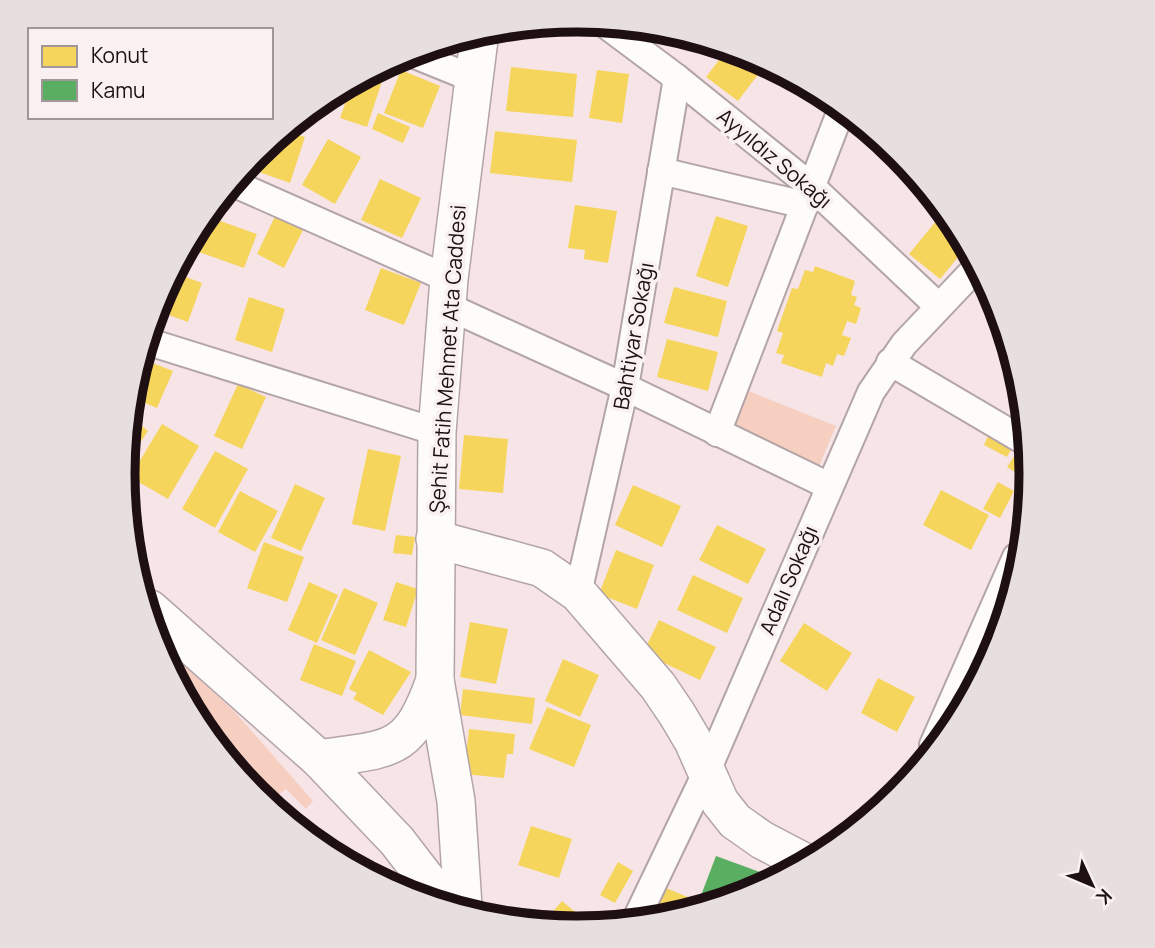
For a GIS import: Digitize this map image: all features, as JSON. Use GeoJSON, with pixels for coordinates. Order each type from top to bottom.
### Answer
{"type":"FeatureCollection","features":[{"type":"Feature","properties":{"kind":"main road","name":"Şehit Fatih Mehmet Ata Caddesi"},"geometry":{"type":"LineString","coordinates":[[463,901],[456,801],[435,680],[435,539],[438,432],[448,293],[478,43]]}},
{"type":"Feature","properties":{"kind":"main road"},"geometry":{"type":"LineString","coordinates":[[435,539],[542,568],[578,593],[658,687],[693,741],[720,802],[735,821],[762,840],[797,858]]}},
{"type":"Feature","properties":{"kind":"main road"},"geometry":{"type":"LineString","coordinates":[[158,616],[319,759],[397,841],[438,894]]}},
{"type":"Feature","properties":{"kind":"main road","name":"Şehit Fatih Mehmet Ata Caddesi"},"geometry":{"type":"LineString","coordinates":[[319,759],[390,749],[413,730],[435,680]]}},
{"type":"Feature","properties":{"kind":"street","name":"Ayyıldız Sokağı"},"geometry":{"type":"LineString","coordinates":[[617,33],[677,78],[938,306]]}},
{"type":"Feature","properties":{"kind":"street"},"geometry":{"type":"LineString","coordinates":[[425,59],[474,79]]}},
{"type":"Feature","properties":{"kind":"street","name":"Bahtiyar Sokağı"},"geometry":{"type":"LineString","coordinates":[[578,593],[625,387],[677,78]]}},
{"type":"Feature","properties":{"kind":"street"},"geometry":{"type":"LineString","coordinates":[[717,433],[839,117]]}},
{"type":"Feature","properties":{"kind":"street"},"geometry":{"type":"LineString","coordinates":[[661,171],[809,196]]}},
{"type":"Feature","properties":{"kind":"street"},"geometry":{"type":"LineString","coordinates":[[241,187],[625,387],[829,486]]}},
{"type":"Feature","properties":{"kind":"street","name":"Adalı Sokağı"},"geometry":{"type":"LineString","coordinates":[[639,912],[706,773],[871,392],[890,362],[938,306],[971,273]]}},
{"type":"Feature","properties":{"kind":"street"},"geometry":{"type":"LineString","coordinates":[[155,344],[438,432]]}},
{"type":"Feature","properties":{"kind":"street"},"geometry":{"type":"LineString","coordinates":[[890,362],[1018,437]]}},
{"type":"Feature","properties":{"kind":"street"},"geometry":{"type":"LineString","coordinates":[[942,724],[1008,576]]}},
{"type":"Feature","properties":{"kind":"shaded area"},"geometry":{"type":"Polygon","coordinates":[[[746,390],[836,426],[817,471],[732,427],[746,390]]]}},
{"type":"Feature","properties":{"kind":"shaded area"},"geometry":{"type":"Polygon","coordinates":[[[176,658],[235,712],[313,801],[306,809],[286,789],[276,797],[252,770],[245,766],[210,720],[176,658]]]}},
{"type":"Feature","properties":{"kind":"building: Konut"},"geometry":{"type":"Polygon","coordinates":[[[722,56],[761,71],[738,101],[706,77],[722,56]]]}},
{"type":"Feature","properties":{"kind":"building: Konut"},"geometry":{"type":"Polygon","coordinates":[[[511,67],[577,74],[573,117],[506,111],[511,67]]]}},
{"type":"Feature","properties":{"kind":"building: Konut"},"geometry":{"type":"Polygon","coordinates":[[[401,70],[440,86],[423,128],[384,113],[401,70]]]}},
{"type":"Feature","properties":{"kind":"building: Konut"},"geometry":{"type":"Polygon","coordinates":[[[597,70],[629,74],[622,123],[589,118],[597,70]]]}},
{"type":"Feature","properties":{"kind":"building: Konut"},"geometry":{"type":"Polygon","coordinates":[[[384,76],[367,127],[340,118],[348,96],[384,76]]]}},
{"type":"Feature","properties":{"kind":"building: Konut"},"geometry":{"type":"Polygon","coordinates":[[[378,113],[410,127],[403,143],[372,129],[378,113]]]}},
{"type":"Feature","properties":{"kind":"building: Konut"},"geometry":{"type":"Polygon","coordinates":[[[495,131],[577,140],[572,182],[490,173],[495,131]]]}},
{"type":"Feature","properties":{"kind":"building: Konut"},"geometry":{"type":"Polygon","coordinates":[[[295,134],[305,137],[290,183],[256,171],[295,134]]]}},
{"type":"Feature","properties":{"kind":"building: Konut"},"geometry":{"type":"Polygon","coordinates":[[[328,139],[361,157],[335,204],[302,185],[328,139]]]}},
{"type":"Feature","properties":{"kind":"building: Konut"},"geometry":{"type":"Polygon","coordinates":[[[380,179],[421,198],[402,238],[361,220],[380,179]]]}},
{"type":"Feature","properties":{"kind":"building: Konut"},"geometry":{"type":"Polygon","coordinates":[[[575,205],[617,211],[608,263],[584,259],[585,250],[568,248],[575,205]]]}},
{"type":"Feature","properties":{"kind":"building: Konut"},"geometry":{"type":"Polygon","coordinates":[[[279,208],[307,222],[284,268],[257,254],[279,208]]]}},
{"type":"Feature","properties":{"kind":"building: Konut"},"geometry":{"type":"Polygon","coordinates":[[[716,216],[748,226],[728,287],[696,276],[716,216]]]}},
{"type":"Feature","properties":{"kind":"building: Konut"},"geometry":{"type":"Polygon","coordinates":[[[938,218],[961,253],[940,279],[909,254],[938,218]]]}},
{"type":"Feature","properties":{"kind":"building: Konut"},"geometry":{"type":"Polygon","coordinates":[[[216,219],[257,234],[244,268],[196,251],[216,219]]]}},
{"type":"Feature","properties":{"kind":"building: Konut"},"geometry":{"type":"Polygon","coordinates":[[[815,266],[855,281],[851,295],[857,297],[854,305],[861,308],[856,324],[847,321],[842,335],[851,338],[844,356],[837,354],[833,366],[826,363],[822,377],[781,363],[784,355],[776,353],[783,333],[777,331],[792,288],[798,289],[805,270],[813,272],[815,266]]]}},
{"type":"Feature","properties":{"kind":"building: Konut"},"geometry":{"type":"Polygon","coordinates":[[[381,268],[421,283],[404,325],[365,310],[381,268]]]}},
{"type":"Feature","properties":{"kind":"building: Konut"},"geometry":{"type":"Polygon","coordinates":[[[182,276],[202,283],[188,322],[165,314],[182,276]]]}},
{"type":"Feature","properties":{"kind":"building: Konut"},"geometry":{"type":"Polygon","coordinates":[[[978,286],[983,298],[974,290],[978,286]]]}},
{"type":"Feature","properties":{"kind":"building: Konut"},"geometry":{"type":"Polygon","coordinates":[[[674,287],[727,301],[718,337],[664,323],[674,287]]]}},
{"type":"Feature","properties":{"kind":"building: Konut"},"geometry":{"type":"Polygon","coordinates":[[[249,297],[285,309],[272,352],[235,340],[249,297]]]}},
{"type":"Feature","properties":{"kind":"building: Konut"},"geometry":{"type":"Polygon","coordinates":[[[667,339],[718,352],[708,391],[657,377],[667,339]]]}},
{"type":"Feature","properties":{"kind":"building: Konut"},"geometry":{"type":"Polygon","coordinates":[[[149,362],[173,371],[157,408],[142,402],[149,362]]]}},
{"type":"Feature","properties":{"kind":"building: Konut"},"geometry":{"type":"Polygon","coordinates":[[[238,384],[266,397],[242,449],[214,436],[238,384]]]}},
{"type":"Feature","properties":{"kind":"building: Konut"},"geometry":{"type":"Polygon","coordinates":[[[138,423],[148,431],[136,449],[138,423]]]}},
{"type":"Feature","properties":{"kind":"building: Konut"},"geometry":{"type":"Polygon","coordinates":[[[162,424],[199,446],[168,499],[135,480],[135,468],[162,424]]]}},
{"type":"Feature","properties":{"kind":"building: Konut"},"geometry":{"type":"Polygon","coordinates":[[[991,430],[1015,442],[1007,457],[984,445],[991,430]]]}},
{"type":"Feature","properties":{"kind":"building: Konut"},"geometry":{"type":"Polygon","coordinates":[[[464,435],[508,439],[503,493],[459,489],[464,435]]]}},
{"type":"Feature","properties":{"kind":"building: Konut"},"geometry":{"type":"Polygon","coordinates":[[[1019,448],[1020,475],[1007,467],[1019,448]]]}},
{"type":"Feature","properties":{"kind":"building: Konut"},"geometry":{"type":"Polygon","coordinates":[[[368,449],[401,456],[385,531],[352,524],[368,449]]]}},
{"type":"Feature","properties":{"kind":"building: Konut"},"geometry":{"type":"Polygon","coordinates":[[[215,451],[248,469],[215,528],[182,509],[215,451]]]}},
{"type":"Feature","properties":{"kind":"building: Konut"},"geometry":{"type":"Polygon","coordinates":[[[998,482],[1014,491],[1000,518],[983,509],[998,482]]]}},
{"type":"Feature","properties":{"kind":"building: Konut"},"geometry":{"type":"Polygon","coordinates":[[[295,484],[325,498],[301,551],[271,538],[295,484]]]}},
{"type":"Feature","properties":{"kind":"building: Konut"},"geometry":{"type":"Polygon","coordinates":[[[633,485],[681,506],[662,547],[615,525],[633,485]]]}},
{"type":"Feature","properties":{"kind":"building: Konut"},"geometry":{"type":"Polygon","coordinates":[[[941,490],[989,515],[971,550],[923,525],[941,490]]]}},
{"type":"Feature","properties":{"kind":"building: Konut"},"geometry":{"type":"Polygon","coordinates":[[[240,491],[278,511],[255,552],[218,532],[240,491]]]}},
{"type":"Feature","properties":{"kind":"building: Konut"},"geometry":{"type":"Polygon","coordinates":[[[717,525],[766,549],[748,584],[699,560],[717,525]]]}},
{"type":"Feature","properties":{"kind":"building: Konut"},"geometry":{"type":"Polygon","coordinates":[[[396,535],[415,537],[412,555],[393,553],[396,535]]]}},
{"type":"Feature","properties":{"kind":"building: Konut"},"geometry":{"type":"Polygon","coordinates":[[[264,542],[304,557],[287,602],[247,588],[264,542]]]}},
{"type":"Feature","properties":{"kind":"building: Konut"},"geometry":{"type":"Polygon","coordinates":[[[616,550],[654,565],[637,609],[599,594],[616,550]]]}},
{"type":"Feature","properties":{"kind":"building: Konut"},"geometry":{"type":"Polygon","coordinates":[[[693,575],[743,598],[727,633],[677,610],[693,575]]]}},
{"type":"Feature","properties":{"kind":"building: Konut"},"geometry":{"type":"Polygon","coordinates":[[[309,582],[338,595],[317,643],[288,630],[309,582]]]}},
{"type":"Feature","properties":{"kind":"building: Konut"},"geometry":{"type":"Polygon","coordinates":[[[396,582],[418,589],[406,627],[383,620],[396,582]]]}},
{"type":"Feature","properties":{"kind":"building: Konut"},"geometry":{"type":"Polygon","coordinates":[[[344,588],[378,603],[355,655],[321,640],[344,588]]]}},
{"type":"Feature","properties":{"kind":"building: Konut"},"geometry":{"type":"Polygon","coordinates":[[[659,620],[716,647],[700,680],[643,653],[659,620]]]}},
{"type":"Feature","properties":{"kind":"building: Konut"},"geometry":{"type":"Polygon","coordinates":[[[470,622],[508,629],[496,684],[460,677],[470,622]]]}},
{"type":"Feature","properties":{"kind":"building: Konut"},"geometry":{"type":"Polygon","coordinates":[[[804,623],[852,653],[827,691],[780,661],[804,623]]]}},
{"type":"Feature","properties":{"kind":"building: Konut"},"geometry":{"type":"Polygon","coordinates":[[[314,644],[356,661],[342,696],[300,680],[314,644]]]}},
{"type":"Feature","properties":{"kind":"building: Konut"},"geometry":{"type":"Polygon","coordinates":[[[369,650],[411,672],[383,715],[353,699],[357,693],[349,689],[369,650]]]}},
{"type":"Feature","properties":{"kind":"building: Konut"},"geometry":{"type":"Polygon","coordinates":[[[563,659],[599,675],[580,717],[545,701],[563,659]]]}},
{"type":"Feature","properties":{"kind":"building: Konut"},"geometry":{"type":"Polygon","coordinates":[[[878,678],[915,697],[897,732],[861,713],[878,678]]]}},
{"type":"Feature","properties":{"kind":"building: Konut"},"geometry":{"type":"Polygon","coordinates":[[[463,689],[535,698],[532,724],[460,715],[463,689]]]}},
{"type":"Feature","properties":{"kind":"building: Konut"},"geometry":{"type":"Polygon","coordinates":[[[547,707],[591,725],[574,767],[529,749],[547,707]]]}},
{"type":"Feature","properties":{"kind":"building: Konut"},"geometry":{"type":"Polygon","coordinates":[[[469,729],[515,734],[513,754],[507,754],[504,778],[464,774],[469,729]]]}},
{"type":"Feature","properties":{"kind":"building: Konut"},"geometry":{"type":"Polygon","coordinates":[[[531,826],[572,839],[559,878],[518,865],[531,826]]]}},
{"type":"Feature","properties":{"kind":"building: Konut"},"geometry":{"type":"Polygon","coordinates":[[[618,862],[633,871],[615,903],[600,895],[618,862]]]}},
{"type":"Feature","properties":{"kind":"building: Konut"},"geometry":{"type":"Polygon","coordinates":[[[666,888],[690,898],[688,902],[650,910],[657,895],[661,897],[666,888]]]}},
{"type":"Feature","properties":{"kind":"building: Konut"},"geometry":{"type":"Polygon","coordinates":[[[562,901],[580,916],[578,916],[549,916],[562,901]]]}},
{"type":"Feature","properties":{"kind":"building: Kamu"},"geometry":{"type":"Polygon","coordinates":[[[716,856],[766,874],[720,893],[700,898],[716,856]]]}}]}
